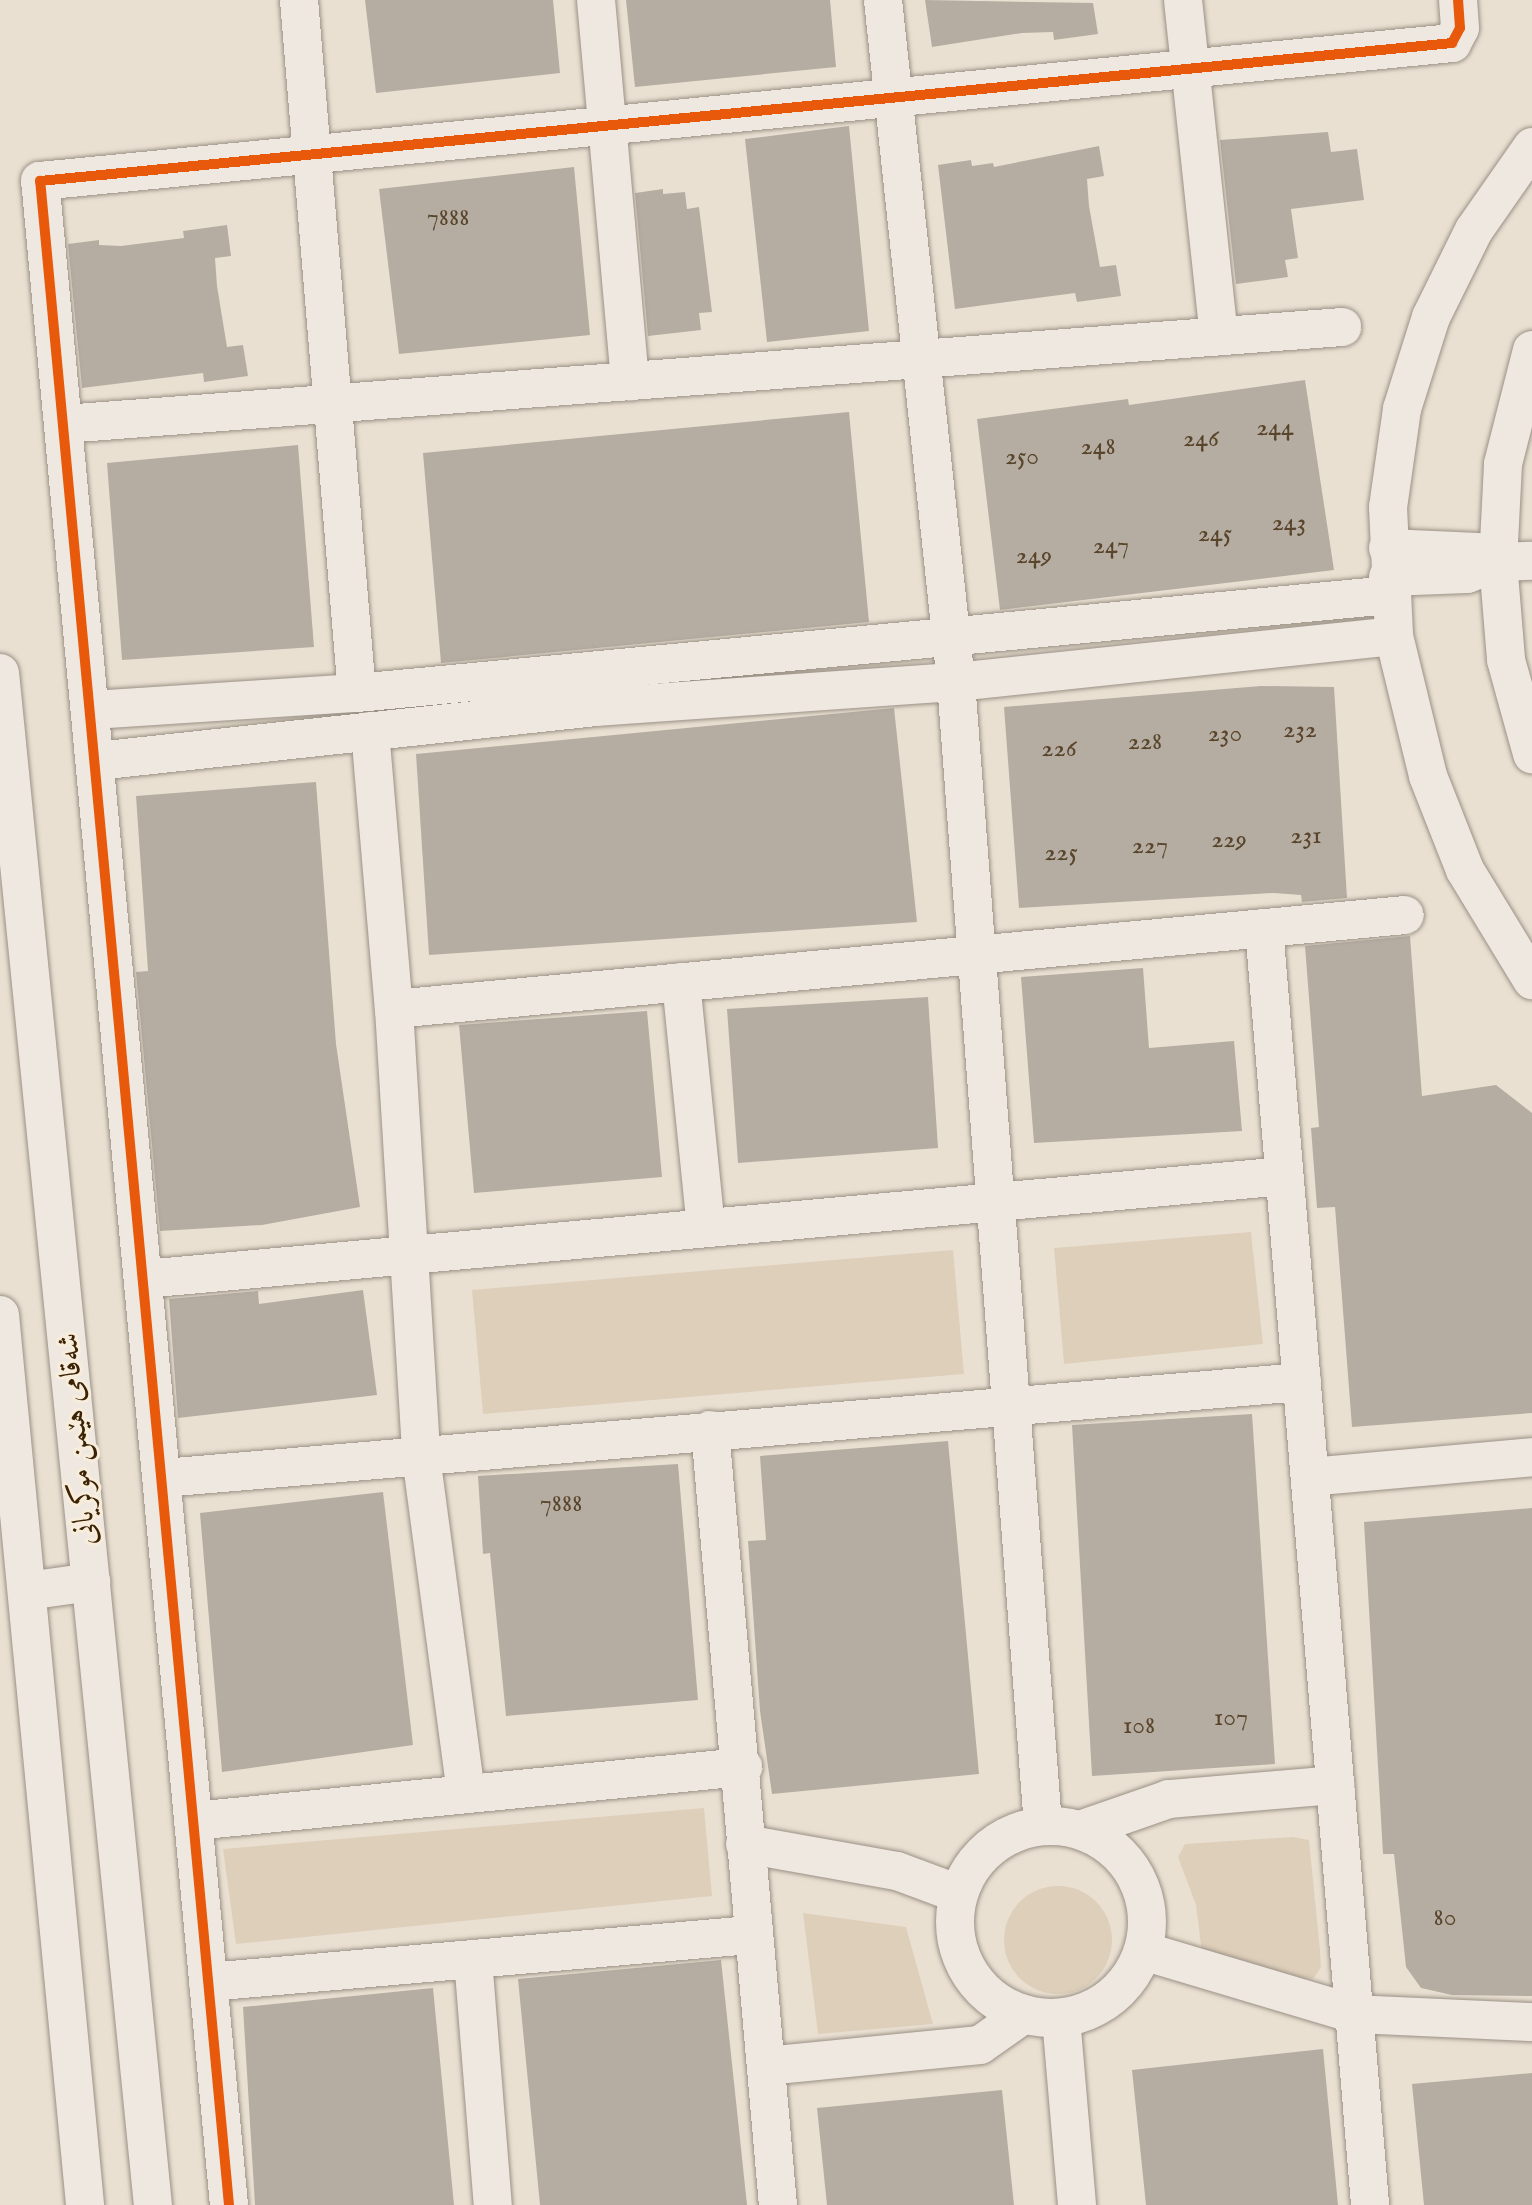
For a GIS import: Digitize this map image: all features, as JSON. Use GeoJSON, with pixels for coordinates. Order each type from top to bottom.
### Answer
{"type":"FeatureCollection","features":[{"type":"Feature","properties":{"kind":"street"},"geometry":{"type":"LineString","coordinates":[[299,0],[357,693]]}},
{"type":"Feature","properties":{"kind":"street"},"geometry":{"type":"LineString","coordinates":[[596,0],[630,381]]}},
{"type":"Feature","properties":{"kind":"street"},"geometry":{"type":"LineString","coordinates":[[883,0],[956,682],[1008,1404],[1062,1828]]}},
{"type":"Feature","properties":{"kind":"street"},"geometry":{"type":"LineString","coordinates":[[1183,0],[1219,336]]}},
{"type":"Feature","properties":{"kind":"street"},"geometry":{"type":"LineString","coordinates":[[229,2205],[97,761],[40,181],[1452,43],[1460,28],[1458,0]]}},
{"type":"Feature","properties":{"kind":"street"},"geometry":{"type":"LineString","coordinates":[[1532,147],[1474,230],[1427,328],[1392,462],[1389,573],[1394,636],[1445,824],[1489,915],[1532,980]]}},
{"type":"Feature","properties":{"kind":"street"},"geometry":{"type":"LineString","coordinates":[[64,424],[1342,327]]}},
{"type":"Feature","properties":{"kind":"street"},"geometry":{"type":"LineString","coordinates":[[1532,350],[1503,464],[1515,562],[1519,658],[1532,754]]}},
{"type":"Feature","properties":{"kind":"street"},"geometry":{"type":"LineString","coordinates":[[92,710],[357,693],[1285,606],[1465,549],[1515,562]]}},
{"type":"Feature","properties":{"kind":"street"},"geometry":{"type":"LineString","coordinates":[[1285,606],[1287,647]]}},
{"type":"Feature","properties":{"kind":"street"},"geometry":{"type":"LineString","coordinates":[[97,761],[596,707],[956,682],[1394,636]]}},
{"type":"Feature","properties":{"kind":"street","name":"شەقامی هێمن موکریانی"},"geometry":{"type":"LineString","coordinates":[[0,673],[153,2205]]}},
{"type":"Feature","properties":{"kind":"street"},"geometry":{"type":"LineString","coordinates":[[370,731],[394,1009],[421,1456],[466,1794]]}},
{"type":"Feature","properties":{"kind":"street"},"geometry":{"type":"LineString","coordinates":[[394,1009],[1405,915]]}},
{"type":"Feature","properties":{"kind":"street"},"geometry":{"type":"LineString","coordinates":[[1264,928],[1370,2205]]}},
{"type":"Feature","properties":{"kind":"street"},"geometry":{"type":"LineString","coordinates":[[681,982],[706,1227]]}},
{"type":"Feature","properties":{"kind":"street"},"geometry":{"type":"LineString","coordinates":[[144,1279],[1284,1176]]}},
{"type":"Feature","properties":{"kind":"street"},"geometry":{"type":"LineString","coordinates":[[0,1315],[85,2205]]}},
{"type":"Feature","properties":{"kind":"street"},"geometry":{"type":"LineString","coordinates":[[163,1478],[1008,1404],[1302,1382]]}},
{"type":"Feature","properties":{"kind":"street"},"geometry":{"type":"LineString","coordinates":[[710,1430],[743,1767],[751,1935],[778,2205]]}},
{"type":"Feature","properties":{"kind":"street"},"geometry":{"type":"LineString","coordinates":[[1310,1477],[1532,1457]]}},
{"type":"Feature","properties":{"kind":"street"},"geometry":{"type":"LineString","coordinates":[[27,1591],[91,1582]]}},
{"type":"Feature","properties":{"kind":"street"},"geometry":{"type":"LineString","coordinates":[[194,1821],[743,1767]]}},
{"type":"Feature","properties":{"kind":"street"},"geometry":{"type":"LineString","coordinates":[[1062,1828],[1107,1843],[1128,1864],[1142,1891],[1147,1921],[1143,1951],[1131,1976],[1112,1997],[1061,2018],[1024,2014],[997,2001],[975,1980],[961,1954],[955,1924],[959,1894],[971,1868],[991,1847],[1015,1833],[1062,1828],[1169,1799],[1335,1785]]}},
{"type":"Feature","properties":{"kind":"street"},"geometry":{"type":"LineString","coordinates":[[745,1844],[897,1871],[959,1894]]}},
{"type":"Feature","properties":{"kind":"street"},"geometry":{"type":"LineString","coordinates":[[208,1982],[751,1935]]}},
{"type":"Feature","properties":{"kind":"street"},"geometry":{"type":"LineString","coordinates":[[1143,1951],[1354,2014],[1532,2022]]}},
{"type":"Feature","properties":{"kind":"street"},"geometry":{"type":"LineString","coordinates":[[473,1959],[493,2205]]}},
{"type":"Feature","properties":{"kind":"street"},"geometry":{"type":"LineString","coordinates":[[766,2066],[980,2045],[1024,2014]]}},
{"type":"Feature","properties":{"kind":"street"},"geometry":{"type":"LineString","coordinates":[[1061,2018],[1077,2205]]}},
{"type":"Feature","properties":{"kind":"shaded area"},"geometry":{"type":"Polygon","coordinates":[[[1251,1232],[1263,1344],[1064,1364],[1054,1248],[1251,1232]]]}},
{"type":"Feature","properties":{"kind":"shaded area"},"geometry":{"type":"Polygon","coordinates":[[[953,1250],[964,1374],[483,1414],[472,1290],[953,1250]]]}},
{"type":"Feature","properties":{"kind":"shaded area"},"geometry":{"type":"Polygon","coordinates":[[[704,1808],[712,1896],[236,1944],[223,1849],[704,1808]]]}},
{"type":"Feature","properties":{"kind":"shaded area"},"geometry":{"type":"Polygon","coordinates":[[[1293,1837],[1309,1840],[1321,1967],[1314,1978],[1292,1980],[1202,1953],[1196,1905],[1178,1857],[1185,1844],[1293,1837]]]}},
{"type":"Feature","properties":{"kind":"shaded area"},"geometry":{"type":"Polygon","coordinates":[[[1058,1886],[1079,1890],[1096,1902],[1108,1919],[1112,1940],[1108,1961],[1096,1978],[1079,1990],[1058,1994],[1037,1990],[1020,1978],[1008,1961],[1004,1940],[1008,1919],[1020,1902],[1037,1890],[1058,1886]]]}},
{"type":"Feature","properties":{"kind":"shaded area"},"geometry":{"type":"Polygon","coordinates":[[[803,1913],[906,1927],[933,2024],[818,2034],[803,1913]]]}},
{"type":"Feature","properties":{"kind":"building"},"geometry":{"type":"Polygon","coordinates":[[[365,0],[553,0],[560,73],[376,93],[365,0]]]}},
{"type":"Feature","properties":{"kind":"building"},"geometry":{"type":"Polygon","coordinates":[[[626,0],[830,0],[836,67],[635,87],[626,0]]]}},
{"type":"Feature","properties":{"kind":"building"},"geometry":{"type":"Polygon","coordinates":[[[925,0],[1093,3],[1098,34],[1054,40],[1053,32],[1022,33],[932,47],[925,0]]]}},
{"type":"Feature","properties":{"kind":"building"},"geometry":{"type":"Polygon","coordinates":[[[849,126],[869,331],[767,342],[745,139],[849,126]]]}},
{"type":"Feature","properties":{"kind":"building"},"geometry":{"type":"Polygon","coordinates":[[[1328,132],[1331,152],[1357,149],[1364,200],[1291,209],[1298,258],[1285,260],[1288,277],[1236,284],[1220,140],[1328,132]]]}},
{"type":"Feature","properties":{"kind":"building"},"geometry":{"type":"Polygon","coordinates":[[[1099,146],[1104,176],[1087,179],[1089,206],[1100,267],[1116,265],[1121,296],[1077,302],[1075,293],[955,309],[938,165],[971,160],[972,166],[993,163],[994,167],[1099,146]]]}},
{"type":"Feature","properties":{"kind":"building"},"geometry":{"type":"Polygon","coordinates":[[[574,167],[590,335],[399,354],[379,189],[574,167]]]}},
{"type":"Feature","properties":{"kind":"building"},"geometry":{"type":"Polygon","coordinates":[[[663,189],[663,194],[685,192],[687,209],[699,207],[712,312],[699,313],[701,330],[648,336],[635,193],[663,189]]]}},
{"type":"Feature","properties":{"kind":"building"},"geometry":{"type":"Polygon","coordinates":[[[227,225],[231,256],[215,258],[217,286],[227,347],[243,345],[248,376],[204,382],[203,373],[82,388],[68,244],[99,240],[99,245],[121,246],[184,238],[183,231],[227,225]]]}},
{"type":"Feature","properties":{"kind":"building"},"geometry":{"type":"Polygon","coordinates":[[[1305,380],[1334,570],[1000,610],[977,419],[1128,399],[1129,405],[1305,380]]]}},
{"type":"Feature","properties":{"kind":"building"},"geometry":{"type":"Polygon","coordinates":[[[849,412],[869,622],[441,663],[423,453],[849,412]]]}},
{"type":"Feature","properties":{"kind":"building"},"geometry":{"type":"Polygon","coordinates":[[[298,445],[314,647],[122,660],[107,463],[298,445]]]}},
{"type":"Feature","properties":{"kind":"building"},"geometry":{"type":"Polygon","coordinates":[[[1261,686],[1334,687],[1347,898],[1302,902],[1301,895],[1274,893],[1019,908],[1004,707],[1261,686]]]}},
{"type":"Feature","properties":{"kind":"building"},"geometry":{"type":"Polygon","coordinates":[[[894,708],[917,922],[429,955],[416,754],[894,708]]]}},
{"type":"Feature","properties":{"kind":"building"},"geometry":{"type":"Polygon","coordinates":[[[316,782],[336,1044],[360,1207],[262,1225],[160,1231],[136,972],[148,971],[136,796],[316,782]]]}},
{"type":"Feature","properties":{"kind":"building"},"geometry":{"type":"Polygon","coordinates":[[[1410,936],[1422,1096],[1496,1085],[1532,1113],[1532,1413],[1352,1427],[1335,1207],[1317,1208],[1311,1128],[1319,1127],[1305,946],[1410,936]]]}},
{"type":"Feature","properties":{"kind":"building"},"geometry":{"type":"Polygon","coordinates":[[[1143,968],[1149,1048],[1234,1041],[1242,1131],[1034,1143],[1021,977],[1143,968]]]}},
{"type":"Feature","properties":{"kind":"building"},"geometry":{"type":"Polygon","coordinates":[[[928,997],[938,1148],[738,1163],[727,1009],[928,997]]]}},
{"type":"Feature","properties":{"kind":"building"},"geometry":{"type":"Polygon","coordinates":[[[647,1011],[662,1177],[474,1193],[459,1025],[647,1011]]]}},
{"type":"Feature","properties":{"kind":"building"},"geometry":{"type":"Polygon","coordinates":[[[363,1290],[377,1395],[178,1418],[169,1299],[258,1291],[259,1304],[363,1290]]]}},
{"type":"Feature","properties":{"kind":"building"},"geometry":{"type":"Polygon","coordinates":[[[1252,1414],[1275,1764],[1092,1776],[1072,1425],[1252,1414]]]}},
{"type":"Feature","properties":{"kind":"building"},"geometry":{"type":"Polygon","coordinates":[[[948,1441],[979,1774],[772,1794],[760,1711],[748,1541],[766,1540],[760,1456],[948,1441]]]}},
{"type":"Feature","properties":{"kind":"building"},"geometry":{"type":"Polygon","coordinates":[[[678,1464],[698,1700],[506,1716],[490,1553],[483,1554],[478,1476],[678,1464]]]}},
{"type":"Feature","properties":{"kind":"building"},"geometry":{"type":"Polygon","coordinates":[[[383,1492],[413,1745],[222,1772],[200,1513],[383,1492]]]}},
{"type":"Feature","properties":{"kind":"building"},"geometry":{"type":"Polygon","coordinates":[[[1532,1508],[1532,1996],[1452,1995],[1421,1988],[1406,1967],[1394,1854],[1383,1854],[1364,1522],[1532,1508]]]}},
{"type":"Feature","properties":{"kind":"building"},"geometry":{"type":"Polygon","coordinates":[[[721,1960],[747,2205],[540,2205],[518,1979],[721,1960]]]}},
{"type":"Feature","properties":{"kind":"building"},"geometry":{"type":"Polygon","coordinates":[[[433,1988],[454,2205],[255,2205],[243,2007],[433,1988]]]}},
{"type":"Feature","properties":{"kind":"building"},"geometry":{"type":"Polygon","coordinates":[[[1323,2049],[1338,2205],[1146,2205],[1132,2070],[1323,2049]]]}},
{"type":"Feature","properties":{"kind":"building"},"geometry":{"type":"Polygon","coordinates":[[[1532,2073],[1532,2205],[1424,2205],[1412,2084],[1532,2073]]]}},
{"type":"Feature","properties":{"kind":"building"},"geometry":{"type":"Polygon","coordinates":[[[1002,2090],[1014,2205],[827,2205],[817,2108],[1002,2090]]]}},
{"type":"Feature","properties":{"kind":"cycle path"},"geometry":{"type":"LineString","coordinates":[[229,2205],[40,181],[1452,43],[1460,28],[1458,0]]}}]}
